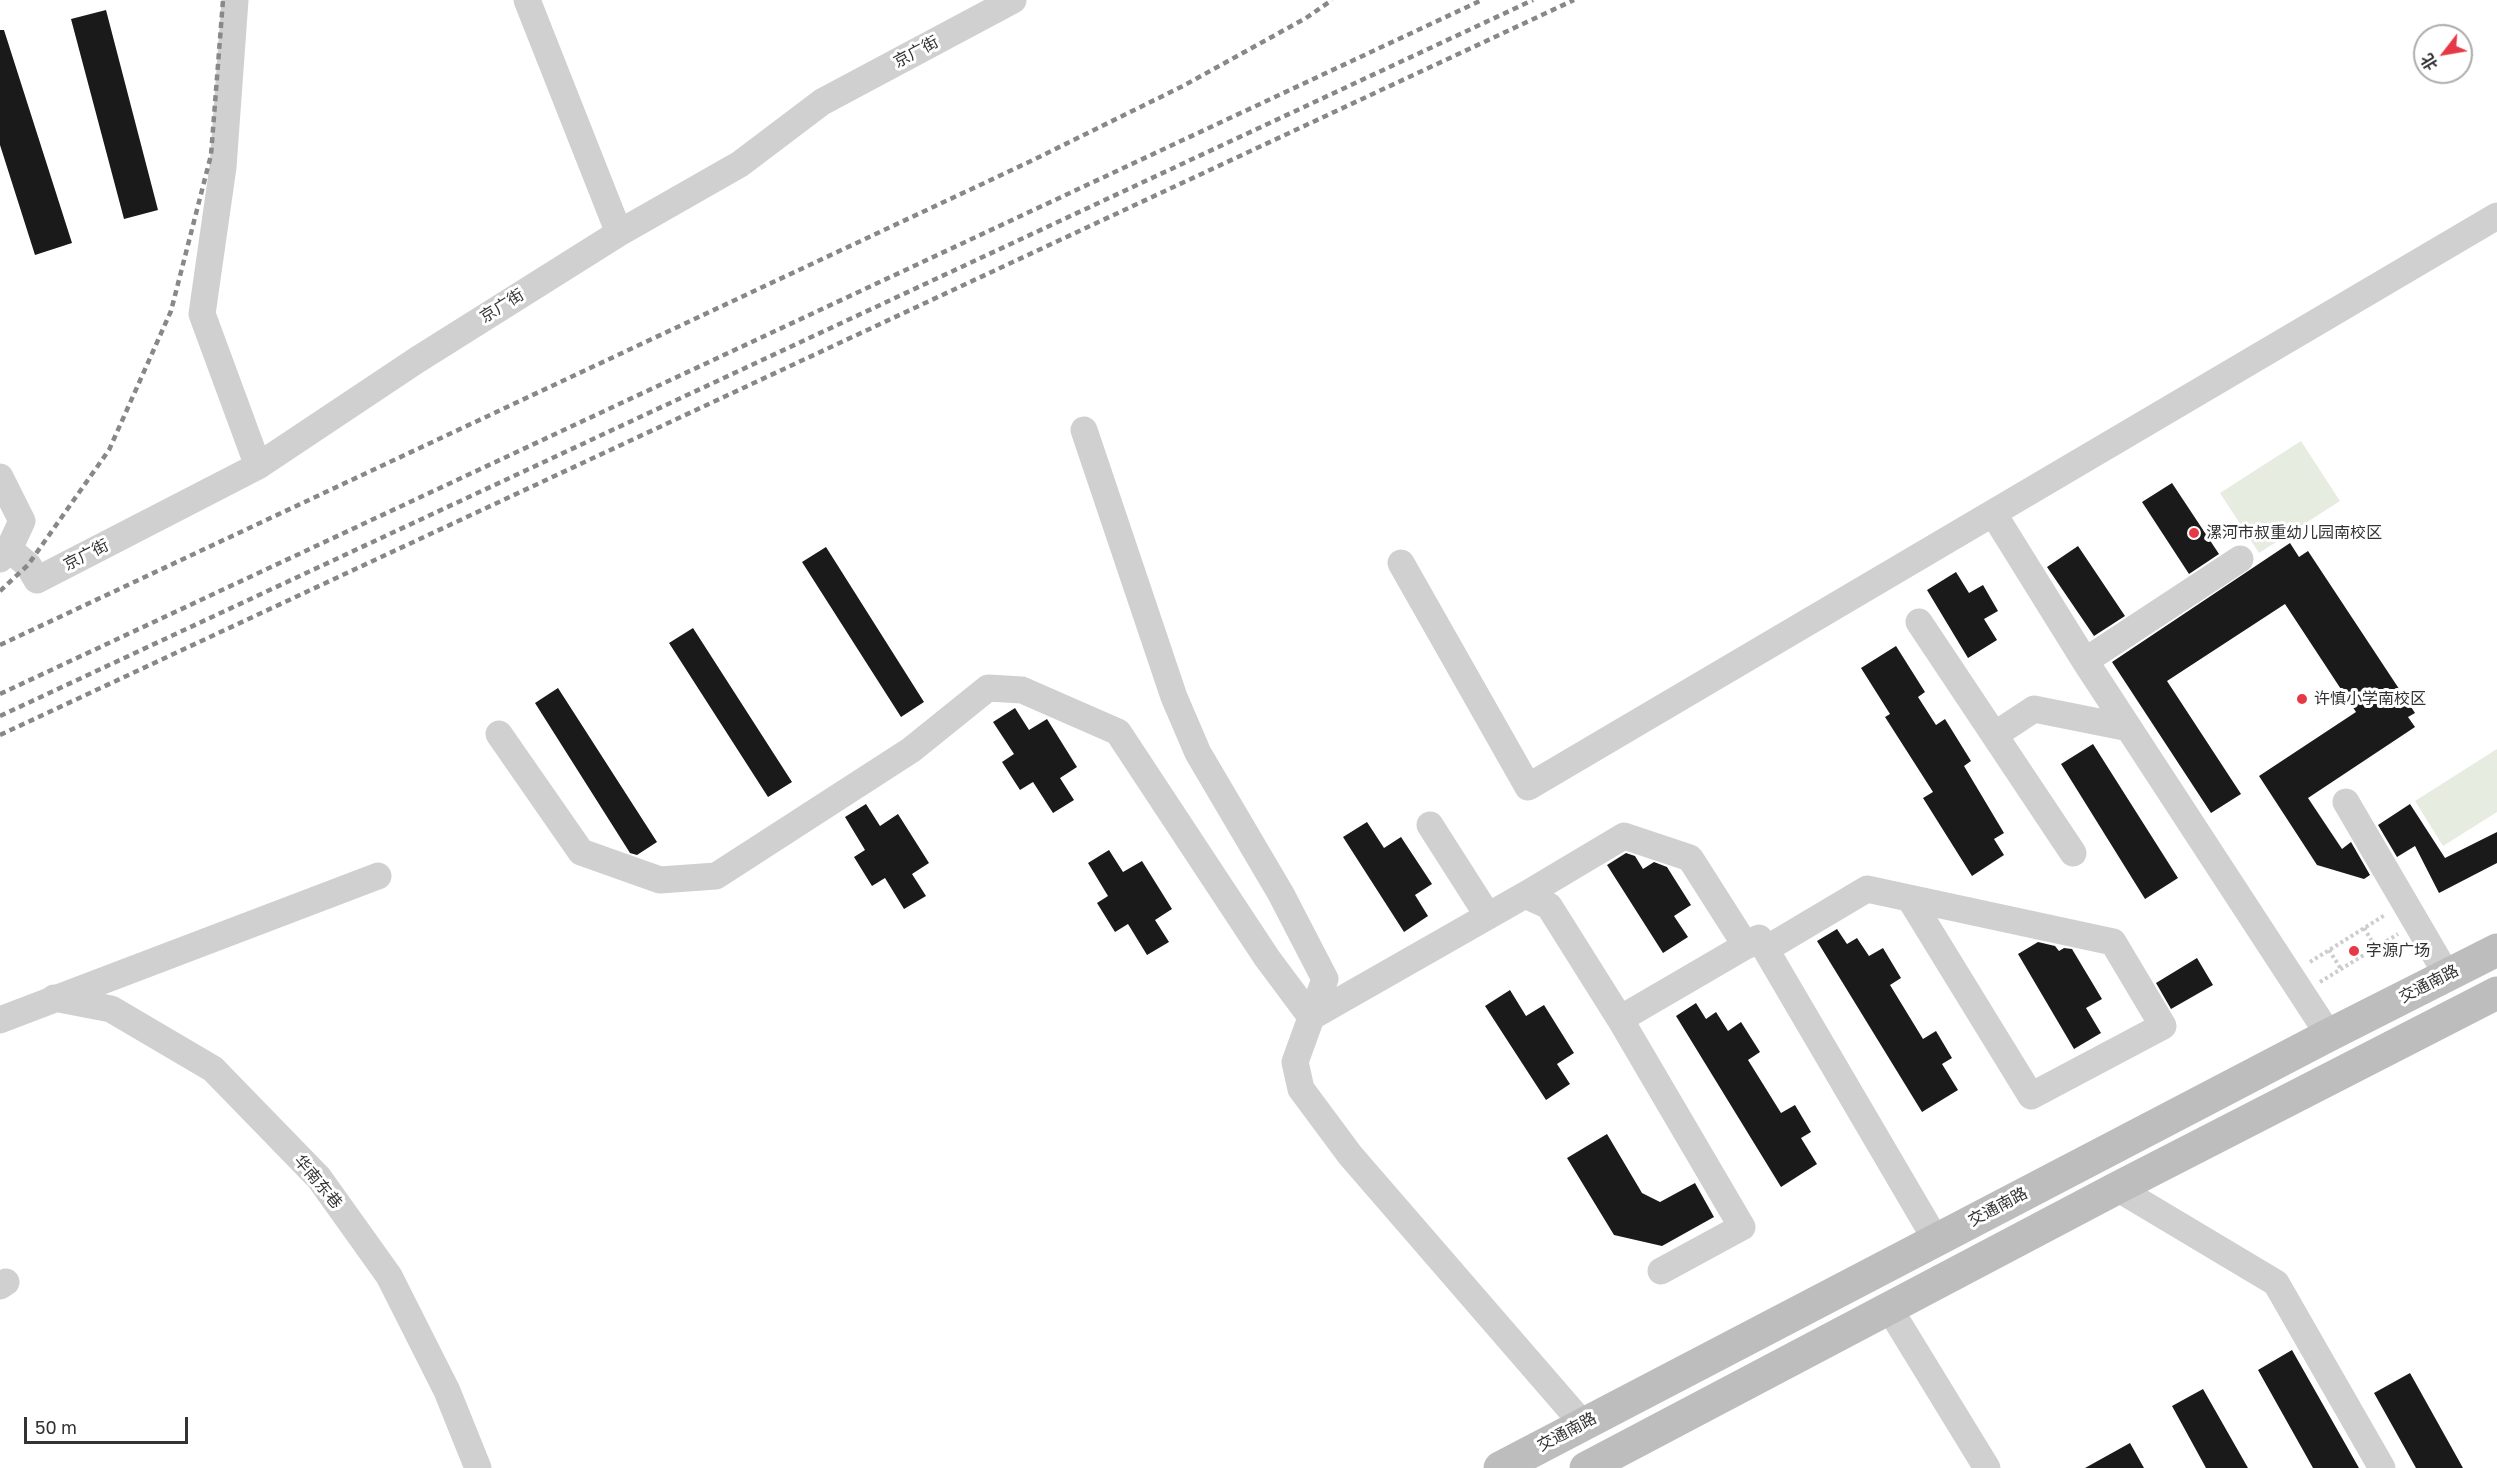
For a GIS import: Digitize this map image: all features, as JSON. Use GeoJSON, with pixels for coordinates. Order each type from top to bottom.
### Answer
{"type":"FeatureCollection","features":[{"type":"Feature","properties":{"kind":"main road","name":"交通南路"},"geometry":{"type":"LineString","coordinates":[[1500,1468],[2328,1035],[2447,975],[2493,963]]}},
{"type":"Feature","properties":{"kind":"main road"},"geometry":{"type":"LineString","coordinates":[[1586,1468],[1621,1460],[1889,1308],[2497,993]]}},
{"type":"Feature","properties":{"kind":"main road"},"geometry":{"type":"LineString","coordinates":[[1583,1424],[1621,1460]]}},
{"type":"Feature","properties":{"kind":"street"},"geometry":{"type":"LineString","coordinates":[[235,0],[223,167],[202,314],[258,466]]}},
{"type":"Feature","properties":{"kind":"street"},"geometry":{"type":"LineString","coordinates":[[527,0],[619,233]]}},
{"type":"Feature","properties":{"kind":"street","name":"京广街"},"geometry":{"type":"LineString","coordinates":[[4,554],[28,565],[37,580],[258,466],[417,360],[619,233],[740,164],[822,102],[1013,0]]}},
{"type":"Feature","properties":{"kind":"street"},"geometry":{"type":"LineString","coordinates":[[1401,563],[1528,787],[2497,216]]}},
{"type":"Feature","properties":{"kind":"street"},"geometry":{"type":"LineString","coordinates":[[1084,430],[1174,697],[1198,753],[1281,894],[1325,979],[1295,1062],[1301,1089],[1350,1155],[1583,1424]]}},
{"type":"Feature","properties":{"kind":"street"},"geometry":{"type":"LineString","coordinates":[[0,477],[22,521],[4,554]]}},
{"type":"Feature","properties":{"kind":"street"},"geometry":{"type":"LineString","coordinates":[[1993,513],[2085,661],[2328,1035]]}},
{"type":"Feature","properties":{"kind":"street"},"geometry":{"type":"LineString","coordinates":[[2085,661],[2240,559]]}},
{"type":"Feature","properties":{"kind":"street"},"geometry":{"type":"LineString","coordinates":[[1919,622],[1996,734],[2073,853]]}},
{"type":"Feature","properties":{"kind":"street"},"geometry":{"type":"LineString","coordinates":[[499,734],[581,852],[660,880],[716,876],[911,750],[988,688],[1022,690],[1118,732],[1267,958],[1311,1017]]}},
{"type":"Feature","properties":{"kind":"street"},"geometry":{"type":"LineString","coordinates":[[1996,734],[2034,709],[2128,728]]}},
{"type":"Feature","properties":{"kind":"street"},"geometry":{"type":"LineString","coordinates":[[2346,802],[2447,975]]}},
{"type":"Feature","properties":{"kind":"street"},"geometry":{"type":"LineString","coordinates":[[1431,825],[1488,916]]}},
{"type":"Feature","properties":{"kind":"street"},"geometry":{"type":"LineString","coordinates":[[1311,1017],[1624,836],[1690,858],[1756,947],[1936,1240]]}},
{"type":"Feature","properties":{"kind":"street"},"geometry":{"type":"LineString","coordinates":[[0,1020],[378,876]]}},
{"type":"Feature","properties":{"kind":"street"},"geometry":{"type":"LineString","coordinates":[[1620,1019],[1867,889],[2112,942],[2163,1026],[2031,1096],[1910,899]]}},
{"type":"Feature","properties":{"kind":"street"},"geometry":{"type":"LineString","coordinates":[[1525,895],[1550,906],[1620,1019],[1742,1227],[1661,1271]]}},
{"type":"Feature","properties":{"kind":"street","name":"华南东巷"},"geometry":{"type":"LineString","coordinates":[[54,998],[111,1009],[213,1069],[319,1179],[389,1276],[447,1391],[478,1468]]}},
{"type":"Feature","properties":{"kind":"street"},"geometry":{"type":"LineString","coordinates":[[2117,1188],[2276,1283],[2382,1468]]}},
{"type":"Feature","properties":{"kind":"street"},"geometry":{"type":"LineString","coordinates":[[1889,1308],[1987,1468]]}},
{"type":"Feature","properties":{"kind":"path"},"geometry":{"type":"LineString","coordinates":[[2296,984],[2329,950],[2364,928],[2411,913]]}},
{"type":"Feature","properties":{"kind":"path"},"geometry":{"type":"LineString","coordinates":[[2296,984],[2341,969],[2376,948],[2411,913]]}},
{"type":"Feature","properties":{"kind":"path"},"geometry":{"type":"LineString","coordinates":[[2364,928],[2376,948]]}},
{"type":"Feature","properties":{"kind":"path"},"geometry":{"type":"LineString","coordinates":[[2329,950],[2341,969]]}},
{"type":"Feature","properties":{"kind":"shaded area"},"geometry":{"type":"Polygon","coordinates":[[[2301,441],[2340,501],[2259,553],[2220,493],[2301,441]]]}},
{"type":"Feature","properties":{"kind":"shaded area"},"geometry":{"type":"Polygon","coordinates":[[[2497,749],[2497,812],[2443,846],[2415,801],[2497,749]]]}},
{"type":"Feature","properties":{"kind":"building"},"geometry":{"type":"Polygon","coordinates":[[[106,10],[158,210],[124,219],[71,19],[106,10]]]}},
{"type":"Feature","properties":{"kind":"building"},"geometry":{"type":"Polygon","coordinates":[[[0,30],[4,30],[72,243],[35,255],[0,145],[0,30]]]}},
{"type":"Feature","properties":{"kind":"building"},"geometry":{"type":"Polygon","coordinates":[[[2172,483],[2219,554],[2189,574],[2142,502],[2172,483]]]}},
{"type":"Feature","properties":{"kind":"building"},"geometry":{"type":"Polygon","coordinates":[[[2290,543],[2299,557],[2308,551],[2415,713],[2408,717],[2415,727],[2308,798],[2342,849],[2351,842],[2370,875],[2364,879],[2317,865],[2259,776],[2356,712],[2285,604],[2167,681],[2241,794],[2211,813],[2112,662],[2290,543]]]}},
{"type":"Feature","properties":{"kind":"building"},"geometry":{"type":"Polygon","coordinates":[[[2078,546],[2125,616],[2094,636],[2047,567],[2078,546]]]}},
{"type":"Feature","properties":{"kind":"building"},"geometry":{"type":"Polygon","coordinates":[[[826,547],[924,702],[901,717],[802,562],[826,547]]]}},
{"type":"Feature","properties":{"kind":"building"},"geometry":{"type":"Polygon","coordinates":[[[1956,572],[1969,593],[1983,585],[1998,611],[1984,619],[1997,640],[1968,658],[1927,590],[1956,572]]]}},
{"type":"Feature","properties":{"kind":"building"},"geometry":{"type":"Polygon","coordinates":[[[693,628],[792,782],[768,797],[669,643],[693,628]]]}},
{"type":"Feature","properties":{"kind":"building"},"geometry":{"type":"Polygon","coordinates":[[[1896,646],[1925,692],[1918,697],[1936,725],[1945,719],[1971,761],[1964,766],[2004,833],[1994,839],[2004,855],[1972,876],[1923,798],[1933,792],[1885,717],[1890,714],[1861,668],[1896,646]]]}},
{"type":"Feature","properties":{"kind":"building"},"geometry":{"type":"Polygon","coordinates":[[[558,688],[657,842],[637,855],[630,853],[535,703],[558,688]]]}},
{"type":"Feature","properties":{"kind":"building"},"geometry":{"type":"Polygon","coordinates":[[[1015,708],[1029,730],[1047,719],[1077,767],[1060,778],[1074,800],[1053,813],[1033,782],[1020,790],[1002,762],[1014,754],[993,722],[1015,708]]]}},
{"type":"Feature","properties":{"kind":"building"},"geometry":{"type":"Polygon","coordinates":[[[2093,744],[2178,878],[2145,899],[2061,764],[2093,744]]]}},
{"type":"Feature","properties":{"kind":"building"},"geometry":{"type":"Polygon","coordinates":[[[866,804],[880,826],[898,814],[929,863],[912,874],[926,896],[904,909],[885,878],[872,886],[854,857],[865,850],[845,817],[866,804]]]}},
{"type":"Feature","properties":{"kind":"building"},"geometry":{"type":"Polygon","coordinates":[[[2410,804],[2445,858],[2497,832],[2497,863],[2439,893],[2415,846],[2397,857],[2378,825],[2410,804]]]}},
{"type":"Feature","properties":{"kind":"building"},"geometry":{"type":"Polygon","coordinates":[[[1367,822],[1384,848],[1401,837],[1432,884],[1415,895],[1428,916],[1404,932],[1343,837],[1367,822]]]}},
{"type":"Feature","properties":{"kind":"building"},"geometry":{"type":"Polygon","coordinates":[[[1109,850],[1123,872],[1142,861],[1172,909],[1155,920],[1169,942],[1147,955],[1128,924],[1115,932],[1097,903],[1108,896],[1088,863],[1109,850]]]}},
{"type":"Feature","properties":{"kind":"building"},"geometry":{"type":"Polygon","coordinates":[[[1626,853],[1635,856],[1643,869],[1654,862],[1667,867],[1691,905],[1674,916],[1688,937],[1663,953],[1607,865],[1626,853]]]}},
{"type":"Feature","properties":{"kind":"building"},"geometry":{"type":"Polygon","coordinates":[[[1837,929],[1847,944],[1857,938],[1869,956],[1883,948],[1901,978],[1890,985],[1923,1039],[1936,1031],[1952,1058],[1942,1064],[1958,1090],[1922,1112],[1817,941],[1837,929]]]}},
{"type":"Feature","properties":{"kind":"building"},"geometry":{"type":"Polygon","coordinates":[[[2038,942],[2055,946],[2059,951],[2064,948],[2072,949],[2102,999],[2086,1008],[2101,1033],[2074,1049],[2018,954],[2038,942]]]}},
{"type":"Feature","properties":{"kind":"building"},"geometry":{"type":"Polygon","coordinates":[[[2197,958],[2213,985],[2171,1009],[2156,983],[2197,958]]]}},
{"type":"Feature","properties":{"kind":"building"},"geometry":{"type":"Polygon","coordinates":[[[1510,990],[1526,1016],[1544,1005],[1574,1053],[1557,1064],[1570,1084],[1546,1100],[1485,1006],[1510,990]]]}},
{"type":"Feature","properties":{"kind":"building"},"geometry":{"type":"Polygon","coordinates":[[[1696,1003],[1706,1019],[1716,1012],[1728,1031],[1741,1022],[1760,1052],[1748,1060],[1781,1113],[1795,1105],[1811,1132],[1801,1138],[1817,1164],[1781,1187],[1676,1016],[1696,1003]]]}},
{"type":"Feature","properties":{"kind":"building"},"geometry":{"type":"Polygon","coordinates":[[[1607,1134],[1642,1193],[1660,1202],[1695,1183],[1714,1217],[1662,1246],[1614,1235],[1567,1158],[1607,1134]]]}},
{"type":"Feature","properties":{"kind":"building"},"geometry":{"type":"Polygon","coordinates":[[[2292,1350],[2359,1468],[2313,1468],[2258,1370],[2292,1350]]]}},
{"type":"Feature","properties":{"kind":"building"},"geometry":{"type":"Polygon","coordinates":[[[2410,1373],[2463,1468],[2416,1468],[2374,1393],[2410,1373]]]}},
{"type":"Feature","properties":{"kind":"building"},"geometry":{"type":"Polygon","coordinates":[[[2203,1389],[2248,1468],[2206,1468],[2172,1406],[2203,1389]]]}},
{"type":"Feature","properties":{"kind":"building"},"geometry":{"type":"Polygon","coordinates":[[[2130,1443],[2144,1468],[2085,1468],[2130,1443]]]}},
{"type":"Feature","properties":{"kind":"railway"},"geometry":{"type":"LineString","coordinates":[[0,591],[28,565],[109,450],[171,311],[211,155],[223,0]]}},
{"type":"Feature","properties":{"kind":"railway"},"geometry":{"type":"LineString","coordinates":[[0,645],[1029,162],[1183,86],[1306,18],[1332,0]]}},
{"type":"Feature","properties":{"kind":"railway"},"geometry":{"type":"LineString","coordinates":[[0,694],[1482,0]]}},
{"type":"Feature","properties":{"kind":"railway"},"geometry":{"type":"LineString","coordinates":[[0,716],[1533,0]]}},
{"type":"Feature","properties":{"kind":"railway"},"geometry":{"type":"LineString","coordinates":[[0,735],[1574,0]]}},
{"type":"Feature","properties":{"kind":"place","name":"漯河市叔重幼儿园南校区"},"geometry":{"type":"Point","coordinates":[2194,533]}},
{"type":"Feature","properties":{"kind":"place","name":"许慎小学南校区"},"geometry":{"type":"Point","coordinates":[2302,699]}},
{"type":"Feature","properties":{"kind":"place","name":"字源广场"},"geometry":{"type":"Point","coordinates":[2354,951]}}]}
